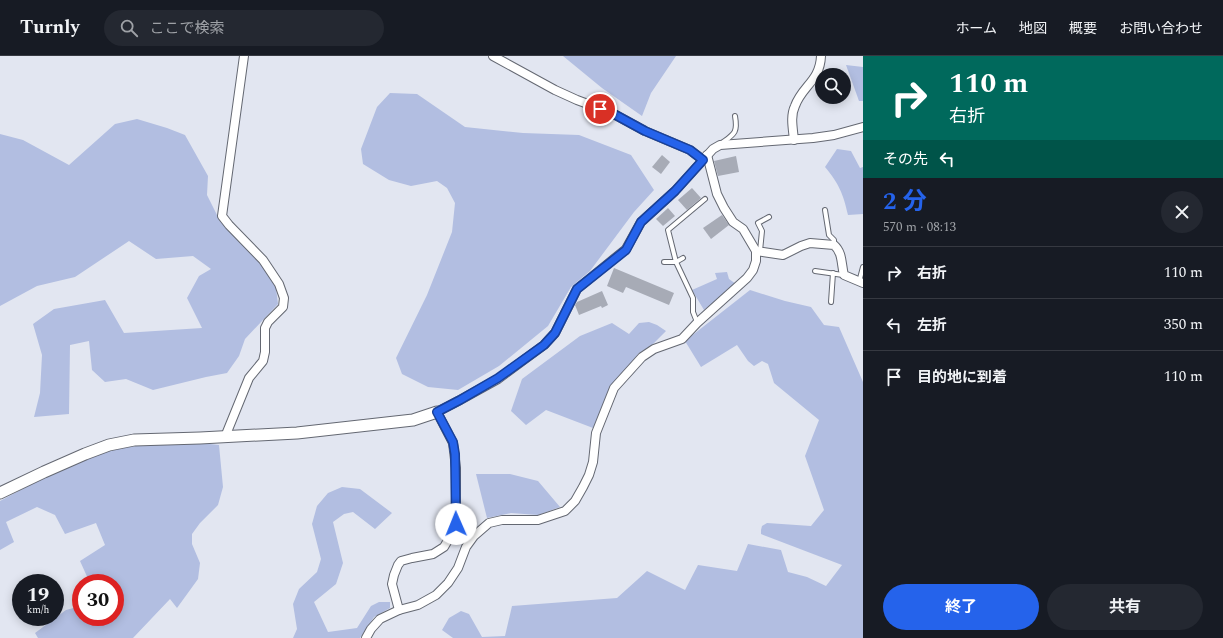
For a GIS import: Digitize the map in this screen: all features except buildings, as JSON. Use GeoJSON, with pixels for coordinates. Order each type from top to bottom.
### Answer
{"type":"FeatureCollection","features":[{"type":"Feature","properties":{"kind":"street"},"geometry":{"type":"LineString","coordinates":[[224,437],[249,378],[263,361],[265,352],[265,328],[268,322],[283,307],[284,298],[279,284],[263,260],[222,216],[244,56]]}},
{"type":"Feature","properties":{"kind":"street"},"geometry":{"type":"LineString","coordinates":[[366,638],[371,629],[380,620],[399,610],[418,605],[436,594],[448,583],[458,568],[466,547],[474,536],[490,524],[502,520],[538,520],[565,511],[579,494],[589,475],[593,462],[596,433],[614,388],[642,357],[654,350],[682,339],[697,323],[747,278],[753,270],[756,261],[758,251],[743,229],[733,222],[724,208],[717,194],[705,157],[645,131],[612,113],[554,90],[493,56]]}},
{"type":"Feature","properties":{"kind":"street"},"geometry":{"type":"LineString","coordinates":[[794,140],[792,116],[795,105],[818,72],[821,56]]}},
{"type":"Feature","properties":{"kind":"street"},"geometry":{"type":"LineString","coordinates":[[0,493],[85,454],[110,445],[134,440],[297,433],[412,420],[437,412],[498,378],[544,345],[555,333],[577,289],[626,250],[641,222],[675,191],[713,149],[720,145],[794,140],[834,135],[863,127]]}},
{"type":"Feature","properties":{"kind":"street"},"geometry":{"type":"LineString","coordinates":[[758,251],[783,255],[810,243],[834,245],[839,250],[844,275],[861,282]]}},
{"type":"Feature","properties":{"kind":"street"},"geometry":{"type":"LineString","coordinates":[[399,610],[392,584],[398,565],[401,561],[434,554],[444,547],[452,535],[456,524],[455,454],[453,442],[437,412]]}},
{"type":"Feature","properties":{"kind":"lane"},"geometry":{"type":"LineString","coordinates":[[720,145],[737,128],[735,116]]}},
{"type":"Feature","properties":{"kind":"lane"},"geometry":{"type":"LineString","coordinates":[[697,323],[693,312],[693,298],[676,262],[668,230],[705,199]]}},
{"type":"Feature","properties":{"kind":"lane"},"geometry":{"type":"LineString","coordinates":[[825,210],[829,235],[834,240],[834,245]]}},
{"type":"Feature","properties":{"kind":"lane"},"geometry":{"type":"LineString","coordinates":[[758,251],[762,231],[758,223],[769,218]]}},
{"type":"Feature","properties":{"kind":"lane"},"geometry":{"type":"LineString","coordinates":[[664,262],[676,262],[683,258]]}},
{"type":"Feature","properties":{"kind":"lane"},"geometry":{"type":"LineString","coordinates":[[861,282],[863,267]]}},
{"type":"Feature","properties":{"kind":"lane"},"geometry":{"type":"LineString","coordinates":[[815,271],[844,275]]}},
{"type":"Feature","properties":{"kind":"lane"},"geometry":{"type":"LineString","coordinates":[[831,302],[833,273]]}},
{"type":"Feature","properties":{"kind":"shaded area"},"geometry":{"type":"Polygon","coordinates":[[[563,56],[676,56],[651,93],[642,116],[602,88],[563,56]]]}},
{"type":"Feature","properties":{"kind":"shaded area"},"geometry":{"type":"Polygon","coordinates":[[[846,65],[863,67],[863,101],[859,101],[851,79],[851,68],[847,68],[846,65]]]}},
{"type":"Feature","properties":{"kind":"shaded area"},"geometry":{"type":"Polygon","coordinates":[[[390,93],[417,94],[465,127],[523,133],[579,135],[631,155],[654,190],[634,212],[590,271],[571,287],[548,326],[499,366],[458,390],[428,387],[402,374],[396,358],[427,295],[452,232],[455,203],[447,188],[437,181],[411,186],[389,180],[363,164],[361,149],[377,107],[390,93]]]}},
{"type":"Feature","properties":{"kind":"shaded area"},"geometry":{"type":"Polygon","coordinates":[[[137,119],[185,135],[208,176],[207,195],[218,217],[241,244],[263,265],[276,288],[278,304],[245,339],[239,356],[227,373],[153,390],[126,379],[105,382],[92,370],[89,341],[70,345],[69,414],[34,417],[40,393],[42,355],[33,324],[54,309],[105,300],[124,333],[202,328],[187,298],[199,276],[211,269],[193,256],[156,259],[129,241],[75,277],[37,286],[0,306],[0,134],[23,140],[69,165],[115,124],[137,119]]]}},
{"type":"Feature","properties":{"kind":"shaded area"},"geometry":{"type":"Polygon","coordinates":[[[837,149],[851,151],[860,168],[863,167],[863,214],[848,215],[840,189],[825,167],[837,149]]]}},
{"type":"Feature","properties":{"kind":"shaded area"},"geometry":{"type":"Polygon","coordinates":[[[727,272],[729,279],[736,284],[704,310],[692,290],[717,279],[715,273],[727,272]]]}},
{"type":"Feature","properties":{"kind":"shaded area"},"geometry":{"type":"Polygon","coordinates":[[[750,290],[785,301],[811,307],[824,325],[839,327],[863,382],[863,638],[453,638],[442,630],[449,618],[461,611],[469,614],[482,637],[505,636],[512,606],[617,598],[647,571],[685,590],[698,565],[737,571],[748,544],[781,550],[788,572],[807,577],[826,586],[842,565],[761,534],[762,526],[767,523],[811,526],[824,510],[805,456],[819,420],[774,383],[768,364],[762,361],[754,366],[748,361],[737,345],[701,367],[685,341],[750,290]]]}},
{"type":"Feature","properties":{"kind":"shaded area"},"geometry":{"type":"Polygon","coordinates":[[[649,322],[666,331],[652,345],[639,353],[612,385],[593,428],[546,410],[526,425],[511,411],[522,379],[580,336],[612,323],[629,334],[639,323],[649,322]]]}},
{"type":"Feature","properties":{"kind":"shaded area"},"geometry":{"type":"Polygon","coordinates":[[[184,441],[219,445],[223,487],[218,505],[200,523],[192,534],[192,544],[200,563],[198,579],[177,608],[170,599],[133,638],[38,638],[35,633],[44,626],[64,626],[64,611],[72,608],[72,626],[124,626],[124,574],[86,574],[80,561],[105,545],[96,523],[65,534],[55,515],[37,507],[6,522],[14,542],[0,550],[0,501],[57,471],[89,457],[129,447],[184,441]]]}},
{"type":"Feature","properties":{"kind":"shaded area"},"geometry":{"type":"Polygon","coordinates":[[[476,474],[510,474],[538,481],[560,507],[538,515],[511,513],[487,518],[476,474]]]}},
{"type":"Feature","properties":{"kind":"shaded area"},"geometry":{"type":"Polygon","coordinates":[[[342,487],[360,489],[392,513],[375,529],[353,512],[344,514],[333,522],[343,563],[336,584],[314,602],[328,632],[357,628],[371,606],[379,602],[390,602],[390,608],[374,617],[360,638],[293,638],[297,629],[293,604],[299,589],[317,572],[321,559],[312,524],[317,506],[328,493],[342,487]]]}},
{"type":"Feature","properties":{"kind":"route"},"geometry":{"type":"LineString","coordinates":[[456,524],[456,468],[453,442],[437,412],[498,378],[544,345],[555,333],[577,289],[626,250],[641,222],[675,191],[703,160],[690,150],[645,131],[612,113],[600,109]]}}]}
